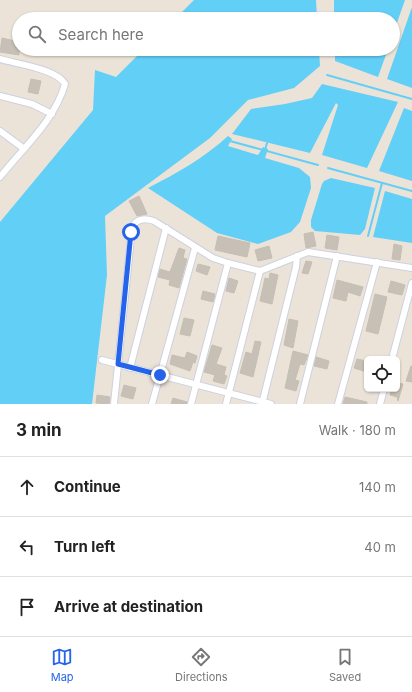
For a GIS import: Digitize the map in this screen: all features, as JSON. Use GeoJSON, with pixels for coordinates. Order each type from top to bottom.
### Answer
{"type":"FeatureCollection","features":[{"type":"Feature","properties":{"kind":"street"},"geometry":{"type":"LineString","coordinates":[[0,60],[47,71],[62,78],[65,84],[61,98],[52,114],[0,177]]}},
{"type":"Feature","properties":{"kind":"street"},"geometry":{"type":"LineString","coordinates":[[0,96],[32,104],[52,114]]}},
{"type":"Feature","properties":{"kind":"street"},"geometry":{"type":"LineString","coordinates":[[0,131],[23,148]]}},
{"type":"Feature","properties":{"kind":"street"},"geometry":{"type":"LineString","coordinates":[[114,404],[132,226],[139,220],[146,218],[166,228],[195,248],[213,258],[260,271],[308,252],[317,252],[412,268]]}},
{"type":"Feature","properties":{"kind":"street"},"geometry":{"type":"LineString","coordinates":[[130,368],[166,228]]}},
{"type":"Feature","properties":{"kind":"street"},"geometry":{"type":"LineString","coordinates":[[152,404],[195,248]]}},
{"type":"Feature","properties":{"kind":"street"},"geometry":{"type":"LineString","coordinates":[[262,403],[296,267],[297,256]]}},
{"type":"Feature","properties":{"kind":"street"},"geometry":{"type":"LineString","coordinates":[[300,404],[337,256]]}},
{"type":"Feature","properties":{"kind":"street"},"geometry":{"type":"LineString","coordinates":[[338,404],[377,262]]}},
{"type":"Feature","properties":{"kind":"street"},"geometry":{"type":"LineString","coordinates":[[191,404],[228,263]]}},
{"type":"Feature","properties":{"kind":"street"},"geometry":{"type":"LineString","coordinates":[[226,404],[260,271]]}},
{"type":"Feature","properties":{"kind":"street"},"geometry":{"type":"LineString","coordinates":[[393,356],[412,283]]}},
{"type":"Feature","properties":{"kind":"street"},"geometry":{"type":"LineString","coordinates":[[102,360],[197,384],[262,403],[271,404]]}},
{"type":"Feature","properties":{"kind":"street"},"geometry":{"type":"LineString","coordinates":[[380,404],[383,392]]}},
{"type":"Feature","properties":{"kind":"water"},"geometry":{"type":"Polygon","coordinates":[[[194,0],[316,0],[317,12],[182,12],[194,0]]]}},
{"type":"Feature","properties":{"kind":"water"},"geometry":{"type":"Polygon","coordinates":[[[334,0],[405,0],[400,14],[400,12],[334,12],[334,0]]]}},
{"type":"Feature","properties":{"kind":"water"},"geometry":{"type":"Polygon","coordinates":[[[412,7],[412,88],[387,79],[395,56],[400,56],[400,42],[412,7]]]}},
{"type":"Feature","properties":{"kind":"water"},"geometry":{"type":"Polygon","coordinates":[[[137,56],[319,56],[320,66],[294,88],[248,100],[210,138],[105,216],[107,275],[92,404],[0,404],[0,222],[93,110],[95,70],[116,77],[137,56]]]}},
{"type":"Feature","properties":{"kind":"water"},"geometry":{"type":"Polygon","coordinates":[[[335,56],[386,56],[378,77],[335,61],[335,56]]]}},
{"type":"Feature","properties":{"kind":"water"},"geometry":{"type":"Polygon","coordinates":[[[322,84],[398,102],[367,168],[322,155],[338,105],[336,103],[310,153],[232,134],[251,109],[312,98],[322,84]]]}},
{"type":"Feature","properties":{"kind":"water"},"geometry":{"type":"Polygon","coordinates":[[[404,108],[412,111],[412,181],[379,171],[404,108]]]}},
{"type":"Feature","properties":{"kind":"water"},"geometry":{"type":"Polygon","coordinates":[[[228,136],[232,139],[228,146],[258,155],[263,147],[268,149],[265,158],[299,168],[310,177],[311,188],[300,222],[291,232],[258,244],[217,233],[148,188],[190,165],[228,136]]]}},
{"type":"Feature","properties":{"kind":"water"},"geometry":{"type":"Polygon","coordinates":[[[331,178],[375,188],[365,229],[360,235],[315,231],[311,227],[311,220],[322,184],[324,181],[331,178]]]}},
{"type":"Feature","properties":{"kind":"water"},"geometry":{"type":"Polygon","coordinates":[[[385,191],[412,199],[412,243],[373,237],[385,191]]]}},
{"type":"Feature","properties":{"kind":"building"},"geometry":{"type":"Polygon","coordinates":[[[2,38],[12,40],[12,54],[0,52],[2,38]]]}},
{"type":"Feature","properties":{"kind":"building"},"geometry":{"type":"Polygon","coordinates":[[[31,79],[41,81],[38,94],[28,92],[31,79]]]}},
{"type":"Feature","properties":{"kind":"building"},"geometry":{"type":"Polygon","coordinates":[[[139,196],[147,214],[137,216],[129,201],[139,196]]]}},
{"type":"Feature","properties":{"kind":"building"},"geometry":{"type":"Polygon","coordinates":[[[313,232],[316,246],[306,248],[304,234],[313,232]]]}},
{"type":"Feature","properties":{"kind":"building"},"geometry":{"type":"Polygon","coordinates":[[[327,235],[339,237],[337,250],[325,248],[327,235]]]}},
{"type":"Feature","properties":{"kind":"building"},"geometry":{"type":"Polygon","coordinates":[[[218,236],[250,243],[247,257],[215,250],[218,236]]]}},
{"type":"Feature","properties":{"kind":"building"},"geometry":{"type":"Polygon","coordinates":[[[394,244],[402,246],[400,260],[392,259],[394,244]]]}},
{"type":"Feature","properties":{"kind":"building"},"geometry":{"type":"Polygon","coordinates":[[[269,246],[272,258],[258,261],[255,250],[269,246]]]}},
{"type":"Feature","properties":{"kind":"building"},"geometry":{"type":"Polygon","coordinates":[[[179,248],[185,250],[183,258],[187,259],[179,288],[169,285],[170,280],[158,277],[160,269],[170,272],[179,248]]]}},
{"type":"Feature","properties":{"kind":"building"},"geometry":{"type":"Polygon","coordinates":[[[306,261],[312,262],[308,274],[302,273],[306,261]]]}},
{"type":"Feature","properties":{"kind":"building"},"geometry":{"type":"Polygon","coordinates":[[[198,264],[210,267],[207,275],[196,271],[198,264]]]}},
{"type":"Feature","properties":{"kind":"building"},"geometry":{"type":"Polygon","coordinates":[[[270,273],[278,275],[272,304],[260,301],[265,278],[269,279],[270,273]]]}},
{"type":"Feature","properties":{"kind":"building"},"geometry":{"type":"Polygon","coordinates":[[[229,278],[238,281],[234,293],[226,291],[229,278]]]}},
{"type":"Feature","properties":{"kind":"building"},"geometry":{"type":"Polygon","coordinates":[[[337,280],[363,287],[360,296],[348,292],[346,301],[333,298],[337,280]]]}},
{"type":"Feature","properties":{"kind":"building"},"geometry":{"type":"Polygon","coordinates":[[[391,281],[405,285],[402,295],[388,292],[391,281]]]}},
{"type":"Feature","properties":{"kind":"building"},"geometry":{"type":"Polygon","coordinates":[[[203,291],[215,294],[213,302],[201,299],[203,291]]]}},
{"type":"Feature","properties":{"kind":"building"},"geometry":{"type":"Polygon","coordinates":[[[375,294],[387,297],[378,334],[366,331],[375,294]]]}},
{"type":"Feature","properties":{"kind":"building"},"geometry":{"type":"Polygon","coordinates":[[[184,318],[194,320],[190,336],[180,334],[184,318]]]}},
{"type":"Feature","properties":{"kind":"building"},"geometry":{"type":"Polygon","coordinates":[[[289,319],[298,321],[293,348],[284,345],[289,319]]]}},
{"type":"Feature","properties":{"kind":"building"},"geometry":{"type":"Polygon","coordinates":[[[255,341],[261,342],[253,377],[240,373],[246,352],[252,354],[255,341]]]}},
{"type":"Feature","properties":{"kind":"building"},"geometry":{"type":"Polygon","coordinates":[[[212,345],[222,348],[216,364],[226,367],[224,375],[227,376],[224,384],[213,381],[215,375],[204,372],[212,345]]]}},
{"type":"Feature","properties":{"kind":"building"},"geometry":{"type":"Polygon","coordinates":[[[293,351],[308,355],[304,365],[300,364],[295,380],[299,381],[296,391],[285,388],[293,351]]]}},
{"type":"Feature","properties":{"kind":"building"},"geometry":{"type":"Polygon","coordinates":[[[187,352],[197,356],[190,371],[170,364],[172,355],[185,358],[187,352]]]}},
{"type":"Feature","properties":{"kind":"building"},"geometry":{"type":"Polygon","coordinates":[[[316,357],[329,361],[327,369],[314,366],[316,357]]]}},
{"type":"Feature","properties":{"kind":"building"},"geometry":{"type":"Polygon","coordinates":[[[357,359],[364,360],[364,371],[354,368],[357,359]]]}},
{"type":"Feature","properties":{"kind":"building"},"geometry":{"type":"Polygon","coordinates":[[[412,366],[412,382],[406,381],[412,366]]]}},
{"type":"Feature","properties":{"kind":"building"},"geometry":{"type":"Polygon","coordinates":[[[400,384],[403,384],[398,401],[397,397],[390,395],[391,392],[400,392],[400,384]]]}},
{"type":"Feature","properties":{"kind":"building"},"geometry":{"type":"Polygon","coordinates":[[[124,385],[136,388],[133,399],[121,396],[124,385]]]}},
{"type":"Feature","properties":{"kind":"building"},"geometry":{"type":"Polygon","coordinates":[[[97,395],[110,397],[109,404],[96,403],[97,395]]]}},
{"type":"Feature","properties":{"kind":"building"},"geometry":{"type":"Polygon","coordinates":[[[345,397],[367,402],[367,404],[343,404],[345,397]]]}},
{"type":"Feature","properties":{"kind":"building"},"geometry":{"type":"Polygon","coordinates":[[[173,398],[187,402],[187,404],[171,404],[173,398]]]}},
{"type":"Feature","properties":{"kind":"waterway"},"geometry":{"type":"LineString","coordinates":[[327,75],[412,99]]}},
{"type":"Feature","properties":{"kind":"waterway"},"geometry":{"type":"LineString","coordinates":[[230,141],[318,165]]}},
{"type":"Feature","properties":{"kind":"waterway"},"geometry":{"type":"LineString","coordinates":[[265,150],[267,143]]}},
{"type":"Feature","properties":{"kind":"waterway"},"geometry":{"type":"LineString","coordinates":[[328,168],[412,191]]}},
{"type":"Feature","properties":{"kind":"waterway"},"geometry":{"type":"LineString","coordinates":[[368,236],[382,183]]}},
{"type":"Feature","properties":{"kind":"route"},"geometry":{"type":"LineString","coordinates":[[131,232],[118,364],[160,375]]}}]}
